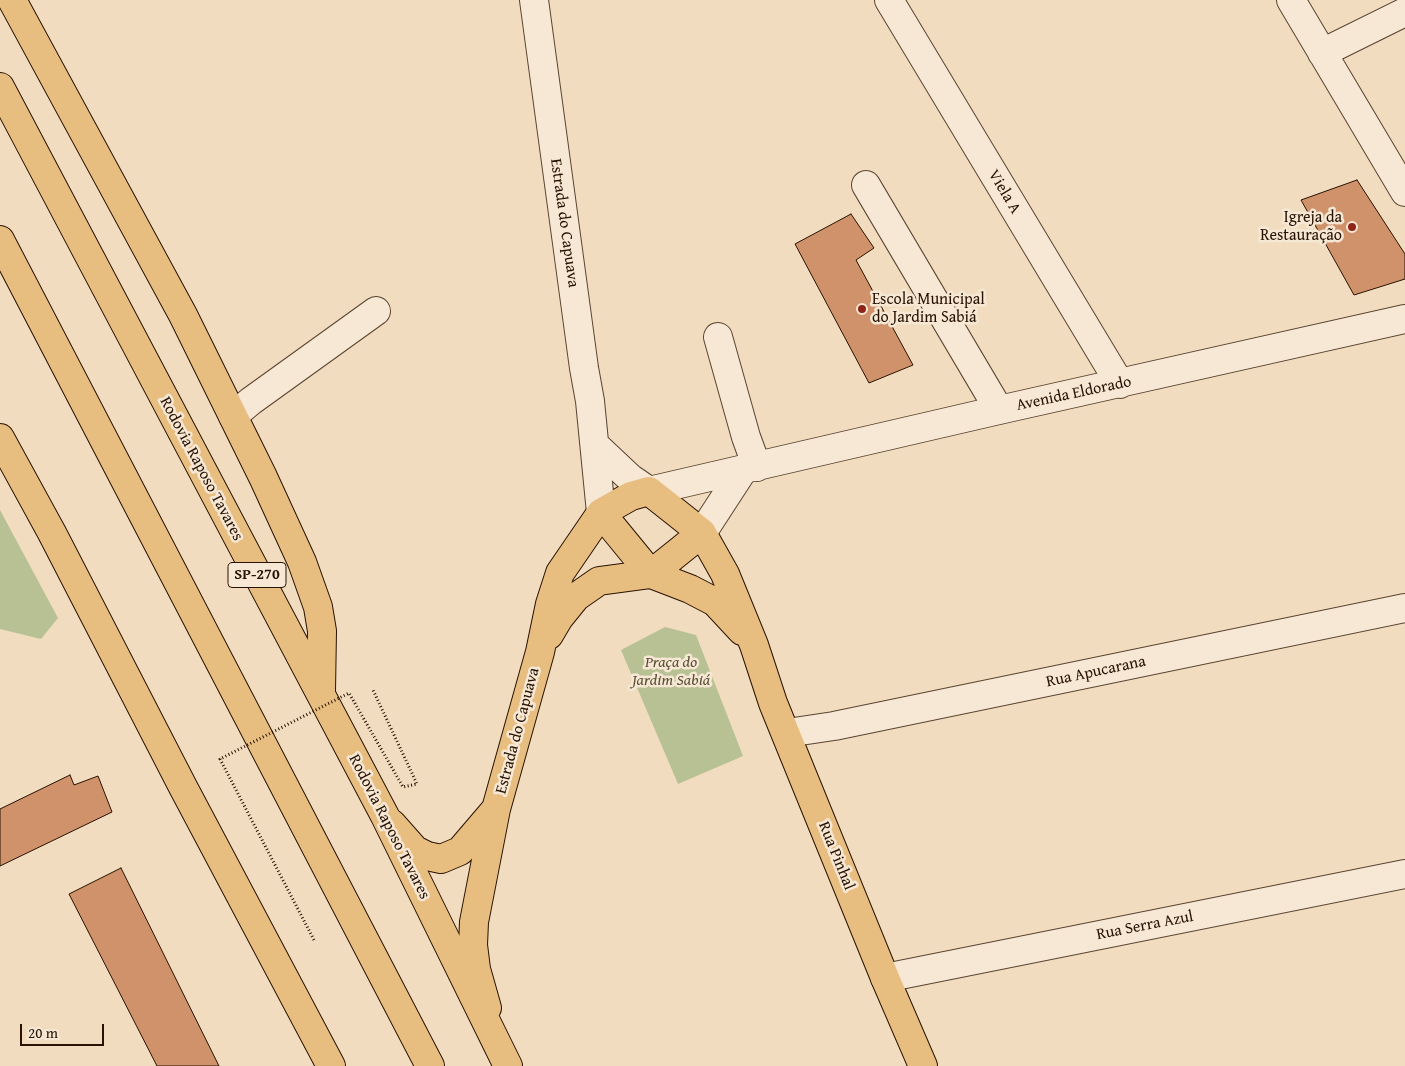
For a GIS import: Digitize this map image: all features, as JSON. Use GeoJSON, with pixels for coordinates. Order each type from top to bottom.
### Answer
{"type":"FeatureCollection","features":[{"type":"Feature","properties":{"kind":"main road"},"geometry":{"type":"LineString","coordinates":[[12,0],[184,315],[302,562],[318,607],[322,631],[321,695]]}},
{"type":"Feature","properties":{"kind":"main road","name":"Rodovia Raposo Tavares"},"geometry":{"type":"LineString","coordinates":[[0,87],[385,816],[503,1055]]}},
{"type":"Feature","properties":{"kind":"main road"},"geometry":{"type":"LineString","coordinates":[[0,240],[430,1066]]}},
{"type":"Feature","properties":{"kind":"main road"},"geometry":{"type":"LineString","coordinates":[[0,438],[52,533],[331,1066]]}},
{"type":"Feature","properties":{"kind":"main road"},"geometry":{"type":"LineString","coordinates":[[649,491],[702,533],[651,574],[601,513],[626,498],[649,491]]}},
{"type":"Feature","properties":{"kind":"main road","name":"Estrada do Capuava"},"geometry":{"type":"LineString","coordinates":[[503,1055],[476,969],[473,945],[474,922],[496,809],[540,652],[550,604],[560,573],[601,513]]}},
{"type":"Feature","properties":{"kind":"main road","name":"Rua Pinhal"},"geometry":{"type":"LineString","coordinates":[[702,533],[725,574],[754,645],[773,703],[787,733],[885,978],[923,1066]]}},
{"type":"Feature","properties":{"kind":"main road","name":"Estrada do Capuava"},"geometry":{"type":"LineString","coordinates":[[540,652],[559,618],[576,597],[599,581],[651,574],[690,589],[715,602],[754,645]]}},
{"type":"Feature","properties":{"kind":"main road","name":"Estrada do Capuava"},"geometry":{"type":"LineString","coordinates":[[385,816],[415,850],[427,856],[441,859],[460,851],[496,809]]}},
{"type":"Feature","properties":{"kind":"street","name":"Estrada do Capuava"},"geometry":{"type":"LineString","coordinates":[[534,0],[596,446],[601,513]]}},
{"type":"Feature","properties":{"kind":"street","name":"Viela A"},"geometry":{"type":"LineString","coordinates":[[889,0],[1120,384]]}},
{"type":"Feature","properties":{"kind":"street"},"geometry":{"type":"LineString","coordinates":[[1291,0],[1405,192]]}},
{"type":"Feature","properties":{"kind":"street"},"geometry":{"type":"LineString","coordinates":[[1322,53],[1405,12]]}},
{"type":"Feature","properties":{"kind":"street"},"geometry":{"type":"LineString","coordinates":[[866,185],[999,410]]}},
{"type":"Feature","properties":{"kind":"street"},"geometry":{"type":"LineString","coordinates":[[233,416],[376,311]]}},
{"type":"Feature","properties":{"kind":"street","name":"Avenida Eldorado"},"geometry":{"type":"LineString","coordinates":[[649,491],[1405,319]]}},
{"type":"Feature","properties":{"kind":"street"},"geometry":{"type":"LineString","coordinates":[[702,533],[750,468],[746,437],[718,337]]}},
{"type":"Feature","properties":{"kind":"street"},"geometry":{"type":"LineString","coordinates":[[596,446],[630,478],[649,491]]}},
{"type":"Feature","properties":{"kind":"street","name":"Rua Apucarana"},"geometry":{"type":"LineString","coordinates":[[787,733],[834,726],[1405,608]]}},
{"type":"Feature","properties":{"kind":"street","name":"Rua Serra Azul"},"geometry":{"type":"LineString","coordinates":[[885,978],[1405,874]]}},
{"type":"Feature","properties":{"kind":"path"},"geometry":{"type":"LineString","coordinates":[[314,940],[220,759],[349,693],[403,787],[417,784],[373,690]]}},
{"type":"Feature","properties":{"kind":"green space"},"geometry":{"type":"Polygon","coordinates":[[[0,510],[58,618],[41,639],[0,629],[0,510]]]}},
{"type":"Feature","properties":{"kind":"green space","name":"Praça do Jardim Sabiá"},"geometry":{"type":"Polygon","coordinates":[[[665,627],[696,635],[743,756],[678,784],[621,650],[665,627]]]}},
{"type":"Feature","properties":{"kind":"building","name":"Igreja da Restauração"},"geometry":{"type":"Polygon","coordinates":[[[1357,180],[1405,254],[1405,279],[1354,295],[1301,200],[1357,180]]]}},
{"type":"Feature","properties":{"kind":"building"},"geometry":{"type":"Polygon","coordinates":[[[851,214],[874,248],[856,260],[913,365],[869,383],[795,244],[851,214]]]}},
{"type":"Feature","properties":{"kind":"building"},"geometry":{"type":"Polygon","coordinates":[[[70,775],[74,785],[98,776],[112,812],[0,866],[0,809],[70,775]]]}},
{"type":"Feature","properties":{"kind":"building"},"geometry":{"type":"Polygon","coordinates":[[[121,868],[219,1066],[157,1066],[69,894],[121,868]]]}},
{"type":"Feature","properties":{"kind":"place","name":"Igreja da Restauração"},"geometry":{"type":"Point","coordinates":[1352,227]}},
{"type":"Feature","properties":{"kind":"place","name":"Escola Municipal do Jardim Sabiá"},"geometry":{"type":"Point","coordinates":[862,309]}}]}
